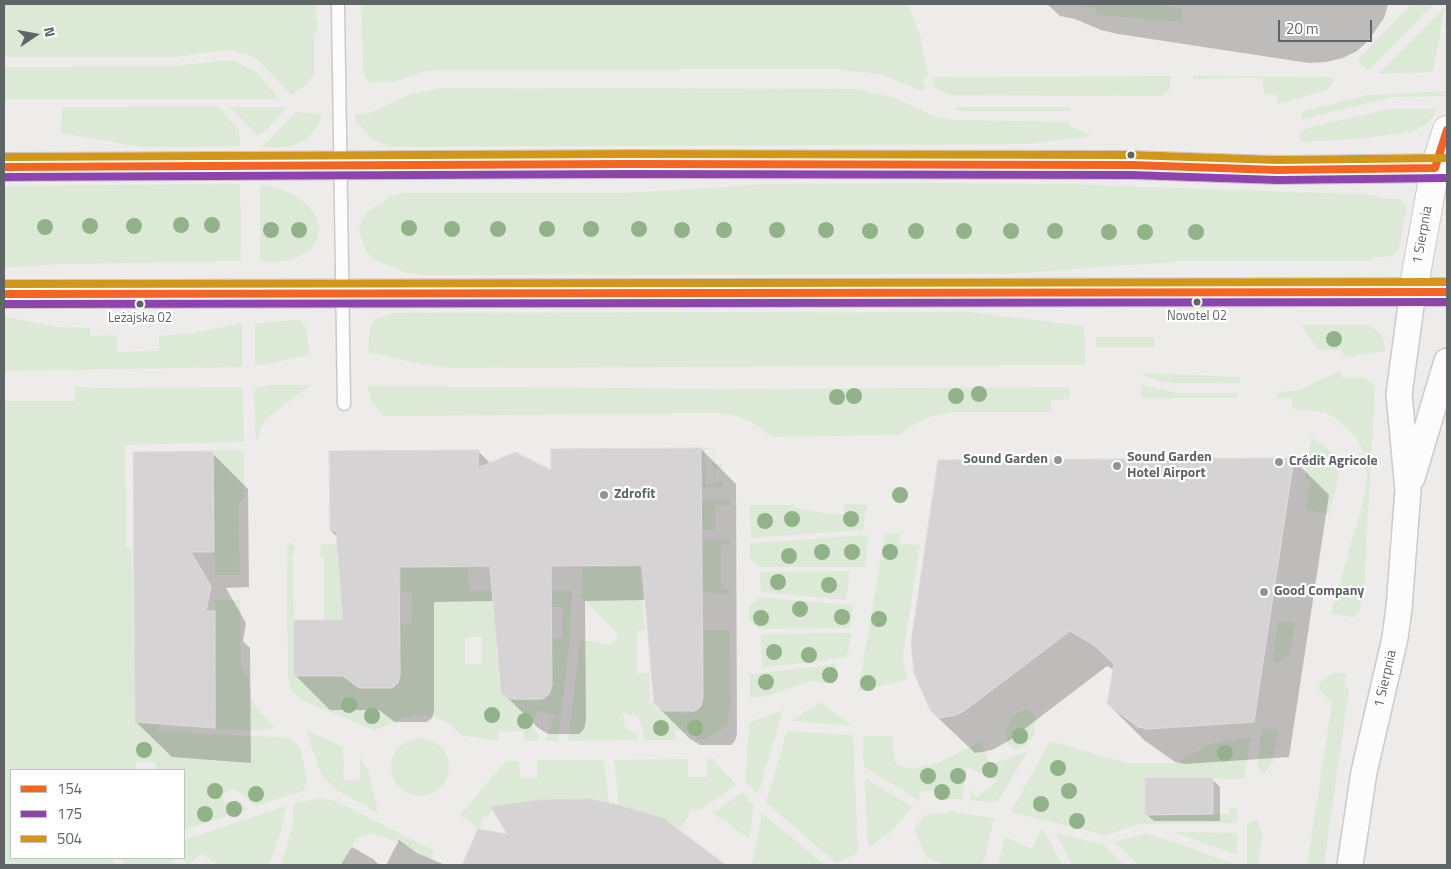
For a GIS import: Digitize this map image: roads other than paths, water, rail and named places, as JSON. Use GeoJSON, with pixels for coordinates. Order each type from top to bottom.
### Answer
{"type":"FeatureCollection","features":[{"type":"Feature","properties":{"kind":"main road","name":"1 Sierpnia"},"geometry":{"type":"LineString","coordinates":[[1412,291],[1441,168],[1447,130]]}},
{"type":"Feature","properties":{"kind":"main road"},"geometry":{"type":"LineString","coordinates":[[4,168],[339,165],[1132,165],[1277,170],[1441,168]]}},
{"type":"Feature","properties":{"kind":"main road"},"geometry":{"type":"LineString","coordinates":[[4,294],[1447,292]]}},
{"type":"Feature","properties":{"kind":"street","name":"1 Sierpnia"},"geometry":{"type":"LineString","coordinates":[[1350,865],[1364,772],[1395,638],[1408,490],[1399,394],[1412,291]]}},
{"type":"Feature","properties":{"kind":"street","name":"1 Sierpnia"},"geometry":{"type":"LineString","coordinates":[[1408,490],[1447,362]]}},
{"type":"Feature","properties":{"kind":"lane"},"geometry":{"type":"LineString","coordinates":[[338,4],[344,404]]}},
{"type":"Feature","properties":{"kind":"place","name":"Novotel 02"},"geometry":{"type":"Point","coordinates":[1197,302]}},
{"type":"Feature","properties":{"kind":"place","name":"Leżajska 02"},"geometry":{"type":"Point","coordinates":[140,304]}},
{"type":"Feature","properties":{"kind":"place","name":"Sound Garden"},"geometry":{"type":"Point","coordinates":[1058,460]}},
{"type":"Feature","properties":{"kind":"place","name":"Crédit Agricole"},"geometry":{"type":"Point","coordinates":[1279,462]}},
{"type":"Feature","properties":{"kind":"place","name":"Sound Garden Hotel Airport"},"geometry":{"type":"Point","coordinates":[1117,466]}},
{"type":"Feature","properties":{"kind":"place","name":"Zdrofit"},"geometry":{"type":"Point","coordinates":[604,495]}},
{"type":"Feature","properties":{"kind":"place","name":"Good Company"},"geometry":{"type":"Point","coordinates":[1264,592]}}]}
